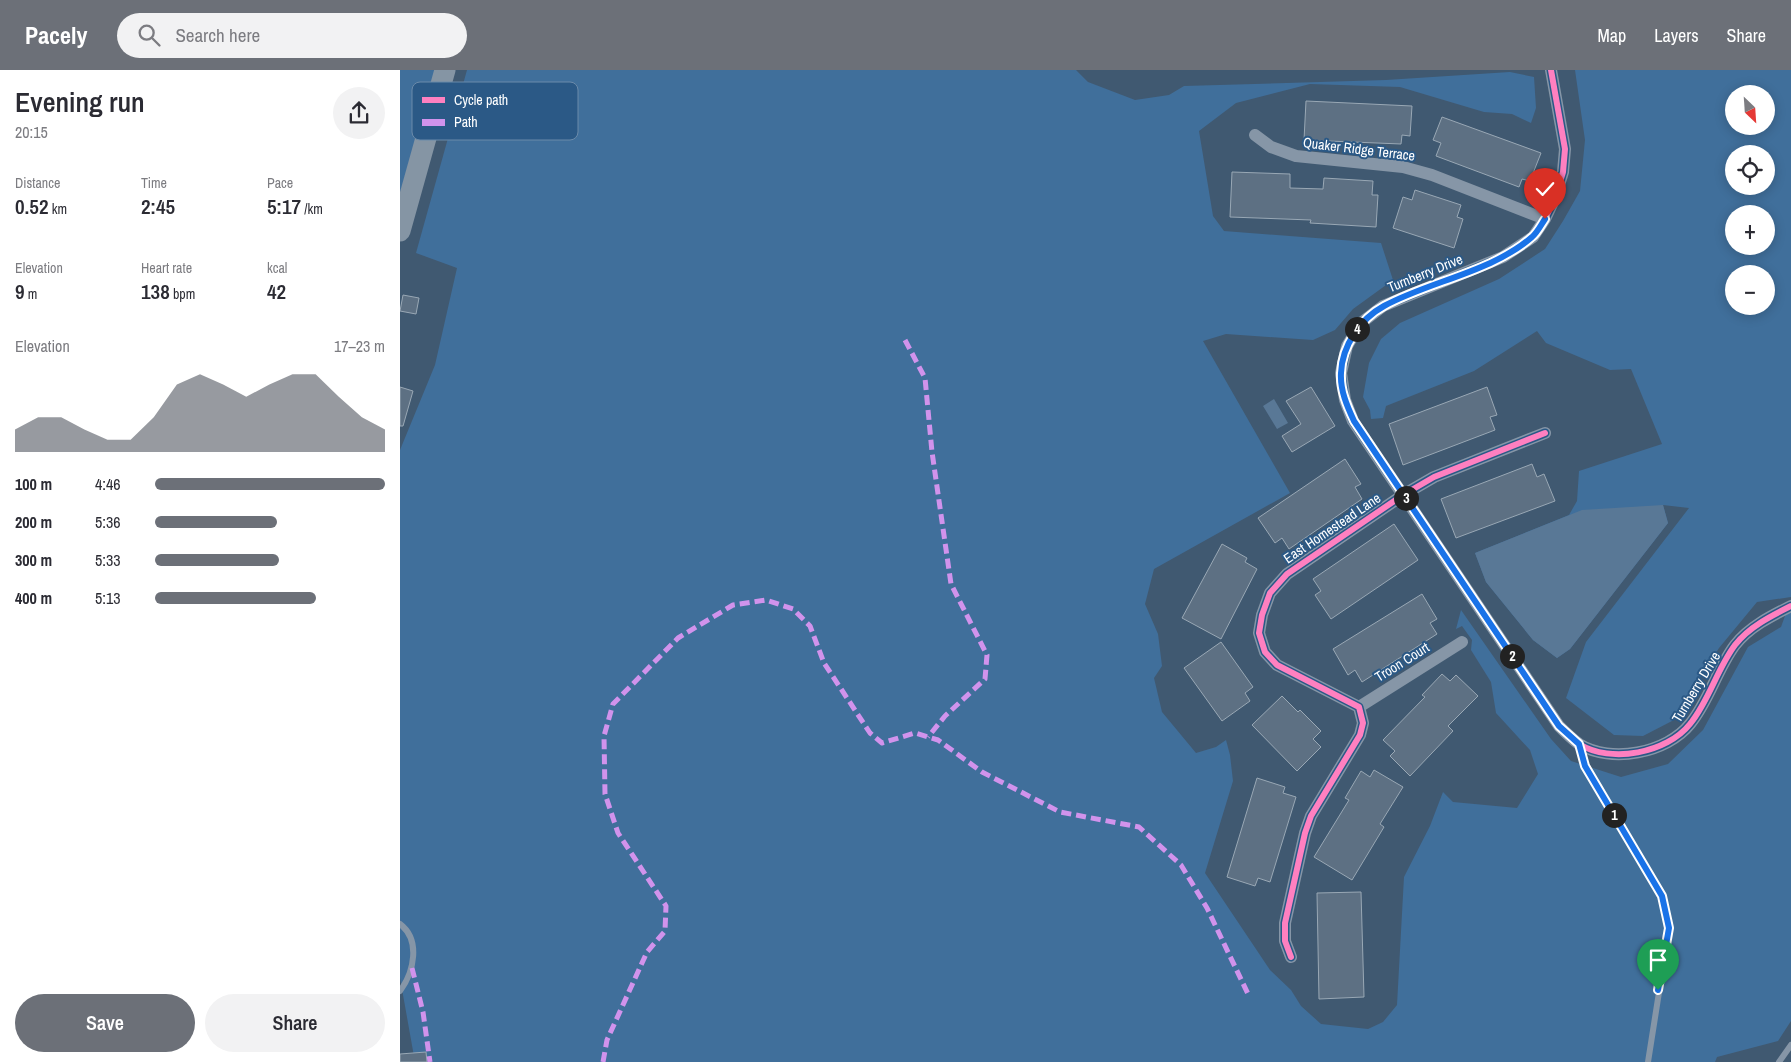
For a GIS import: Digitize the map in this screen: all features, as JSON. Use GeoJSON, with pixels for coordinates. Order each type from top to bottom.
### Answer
{"type":"FeatureCollection","features":[{"type":"Feature","properties":{"kind":"highway"},"geometry":{"type":"LineString","coordinates":[[400,231],[426,140]]}},
{"type":"Feature","properties":{"kind":"street","name":"Turnberry Drive"},"geometry":{"type":"LineString","coordinates":[[1551,70],[1565,149],[1563,172],[1556,198],[1545,219],[1533,236],[1503,257],[1383,306],[1361,324],[1346,346],[1341,374],[1345,400],[1354,421],[1559,726],[1579,744],[1612,753],[1631,753],[1652,750],[1669,742],[1681,734],[1691,723],[1736,645],[1754,627],[1791,606]]}},
{"type":"Feature","properties":{"kind":"street","name":"Quaker Ridge Terrace"},"geometry":{"type":"LineString","coordinates":[[1255,136],[1271,147],[1296,156],[1403,167],[1432,175],[1545,219]]}},
{"type":"Feature","properties":{"kind":"street","name":"East Homestead Lane"},"geometry":{"type":"LineString","coordinates":[[1359,707],[1277,665],[1265,652],[1259,633],[1262,615],[1270,593],[1287,574],[1403,495],[1446,471],[1545,432]]}},
{"type":"Feature","properties":{"kind":"street","name":"Troon Court"},"geometry":{"type":"LineString","coordinates":[[1359,707],[1462,642]]}},
{"type":"Feature","properties":{"kind":"street"},"geometry":{"type":"LineString","coordinates":[[1291,956],[1285,941],[1285,923],[1305,833],[1312,816],[1360,735],[1363,723],[1359,707]]}},
{"type":"Feature","properties":{"kind":"lane"},"geometry":{"type":"LineString","coordinates":[[1579,744],[1585,766],[1662,896],[1669,928],[1648,1062]]}},
{"type":"Feature","properties":{"kind":"lane"},"geometry":{"type":"LineString","coordinates":[[400,924],[408,932],[414,959],[410,975],[400,991]]}},
{"type":"Feature","properties":{"kind":"lane"},"geometry":{"type":"LineString","coordinates":[[1779,1062],[1791,1045]]}},
{"type":"Feature","properties":{"kind":"shaded area"},"geometry":{"type":"Polygon","coordinates":[[[400,70],[435,70],[432,82],[412,82],[412,140],[415,140],[400,194],[400,70]]]}},
{"type":"Feature","properties":{"kind":"shaded area"},"geometry":{"type":"Polygon","coordinates":[[[467,70],[1076,70],[1088,82],[1135,100],[1169,95],[1184,86],[1386,80],[1510,72],[1534,77],[1536,108],[1531,123],[1512,114],[1484,112],[1400,87],[1310,84],[1236,103],[1199,131],[1213,216],[1224,231],[1381,243],[1393,280],[1353,309],[1335,330],[1313,340],[1226,334],[1203,341],[1290,493],[1154,569],[1145,604],[1158,634],[1162,666],[1154,678],[1162,712],[1196,753],[1216,747],[1226,740],[1233,781],[1205,873],[1270,970],[1291,990],[1301,1006],[1321,1024],[1368,1029],[1383,1022],[1397,1005],[1404,877],[1430,826],[1443,792],[1453,802],[1517,808],[1538,774],[1530,750],[1496,713],[1491,682],[1471,650],[1472,640],[1462,626],[1456,629],[1461,610],[1551,739],[1571,761],[1621,777],[1668,764],[1703,730],[1748,647],[1781,627],[1791,599],[1791,1021],[1778,1041],[1717,1057],[1715,1062],[415,1062],[400,978],[400,450],[435,365],[457,268],[416,253],[447,140],[578,140],[578,82],[464,82],[467,70]]]}},
{"type":"Feature","properties":{"kind":"shaded area"},"geometry":{"type":"Polygon","coordinates":[[[1575,70],[1791,70],[1791,597],[1757,602],[1719,648],[1672,721],[1643,736],[1614,735],[1566,698],[1586,642],[1689,508],[1663,505],[1668,523],[1570,649],[1557,658],[1533,640],[1486,582],[1475,553],[1569,515],[1577,501],[1579,471],[1662,444],[1631,369],[1610,370],[1546,343],[1537,331],[1474,371],[1386,406],[1383,418],[1371,419],[1370,410],[1363,397],[1369,363],[1381,339],[1400,323],[1499,279],[1545,249],[1580,191],[1585,140],[1575,70]]]}},
{"type":"Feature","properties":{"kind":"shaded area"},"geometry":{"type":"Polygon","coordinates":[[[1274,399],[1288,423],[1277,429],[1263,406],[1274,399]]]}},
{"type":"Feature","properties":{"kind":"shaded area"},"geometry":{"type":"Polygon","coordinates":[[[1663,505],[1668,523],[1570,649],[1557,658],[1533,640],[1486,582],[1475,553],[1582,510],[1663,505]]]}},
{"type":"Feature","properties":{"kind":"building"},"geometry":{"type":"Polygon","coordinates":[[[1306,101],[1412,106],[1410,136],[1402,135],[1401,144],[1304,140],[1306,101]]]}},
{"type":"Feature","properties":{"kind":"building"},"geometry":{"type":"Polygon","coordinates":[[[1442,117],[1541,153],[1530,181],[1522,179],[1519,187],[1436,156],[1441,143],[1433,140],[1442,117]]]}},
{"type":"Feature","properties":{"kind":"building"},"geometry":{"type":"Polygon","coordinates":[[[1232,172],[1290,174],[1290,188],[1323,189],[1324,178],[1373,181],[1372,195],[1378,195],[1376,227],[1310,223],[1311,220],[1230,217],[1232,172]]]}},
{"type":"Feature","properties":{"kind":"building"},"geometry":{"type":"Polygon","coordinates":[[[1415,190],[1461,205],[1457,217],[1463,219],[1454,248],[1393,228],[1403,197],[1412,200],[1415,190]]]}},
{"type":"Feature","properties":{"kind":"building"},"geometry":{"type":"Polygon","coordinates":[[[403,295],[419,298],[416,314],[400,311],[403,295]]]}},
{"type":"Feature","properties":{"kind":"building"},"geometry":{"type":"Polygon","coordinates":[[[400,387],[413,391],[403,426],[400,426],[400,387]]]}},
{"type":"Feature","properties":{"kind":"building"},"geometry":{"type":"Polygon","coordinates":[[[1311,387],[1335,426],[1292,452],[1282,436],[1301,424],[1286,401],[1311,387]]]}},
{"type":"Feature","properties":{"kind":"building"},"geometry":{"type":"Polygon","coordinates":[[[1487,387],[1497,415],[1490,417],[1495,430],[1403,465],[1389,424],[1487,387]]]}},
{"type":"Feature","properties":{"kind":"building"},"geometry":{"type":"Polygon","coordinates":[[[1345,459],[1361,484],[1355,487],[1362,499],[1289,549],[1282,538],[1275,543],[1258,518],[1345,459]]]}},
{"type":"Feature","properties":{"kind":"building"},"geometry":{"type":"Polygon","coordinates":[[[1532,464],[1537,477],[1544,474],[1555,501],[1456,538],[1441,499],[1532,464]]]}},
{"type":"Feature","properties":{"kind":"building"},"geometry":{"type":"Polygon","coordinates":[[[1394,524],[1418,560],[1331,619],[1315,595],[1321,591],[1313,579],[1394,524]]]}},
{"type":"Feature","properties":{"kind":"building"},"geometry":{"type":"Polygon","coordinates":[[[1222,544],[1247,558],[1245,562],[1257,569],[1221,639],[1182,618],[1222,544]]]}},
{"type":"Feature","properties":{"kind":"building"},"geometry":{"type":"Polygon","coordinates":[[[1422,594],[1437,619],[1430,623],[1437,634],[1362,682],[1355,670],[1348,675],[1333,649],[1422,594]]]}},
{"type":"Feature","properties":{"kind":"building"},"geometry":{"type":"Polygon","coordinates":[[[1221,642],[1253,687],[1245,693],[1250,701],[1222,721],[1184,668],[1221,642]]]}},
{"type":"Feature","properties":{"kind":"building"},"geometry":{"type":"Polygon","coordinates":[[[1442,674],[1450,681],[1456,675],[1478,696],[1448,726],[1453,731],[1410,776],[1390,756],[1395,751],[1383,740],[1425,697],[1422,695],[1442,674]]]}},
{"type":"Feature","properties":{"kind":"building"},"geometry":{"type":"Polygon","coordinates":[[[1282,696],[1298,712],[1300,710],[1321,731],[1313,739],[1321,747],[1297,771],[1252,725],[1282,696]]]}},
{"type":"Feature","properties":{"kind":"building"},"geometry":{"type":"Polygon","coordinates":[[[1374,770],[1403,787],[1380,824],[1384,827],[1352,880],[1314,857],[1349,800],[1345,798],[1361,771],[1370,777],[1374,770]]]}},
{"type":"Feature","properties":{"kind":"building"},"geometry":{"type":"Polygon","coordinates":[[[1257,778],[1285,787],[1283,793],[1296,797],[1270,882],[1258,878],[1255,886],[1227,877],[1257,778]]]}},
{"type":"Feature","properties":{"kind":"building"},"geometry":{"type":"Polygon","coordinates":[[[1361,892],[1364,997],[1319,999],[1317,893],[1361,892]]]}},
{"type":"Feature","properties":{"kind":"building"},"geometry":{"type":"Polygon","coordinates":[[[426,1052],[427,1062],[400,1062],[400,1054],[426,1052]]]}},
{"type":"Feature","properties":{"kind":"marked path"},"geometry":{"type":"LineString","coordinates":[[905,340],[925,378],[932,452],[951,584],[987,655],[985,679],[945,716],[928,737]]}},
{"type":"Feature","properties":{"kind":"marked path"},"geometry":{"type":"LineString","coordinates":[[603,1062],[607,1040],[647,952],[665,931],[666,906],[618,833],[605,794],[604,736],[613,704],[678,638],[733,605],[766,600],[793,609],[810,626],[824,663],[870,733],[882,743],[915,733],[938,740],[982,772],[1060,812],[1139,827],[1181,865],[1207,908],[1249,996]]}},
{"type":"Feature","properties":{"kind":"marked path"},"geometry":{"type":"LineString","coordinates":[[412,968],[423,1012],[430,1062]]}},
{"type":"Feature","properties":{"kind":"cycle path"},"geometry":{"type":"LineString","coordinates":[[1551,70],[1565,149],[1563,172],[1555,198],[1545,219],[1533,237],[1503,257],[1383,306],[1361,323],[1347,346],[1341,373],[1345,400],[1353,421],[1559,726],[1579,744],[1592,750],[1622,754],[1638,752],[1653,748],[1680,734],[1697,715],[1735,645],[1754,627],[1791,606]]}},
{"type":"Feature","properties":{"kind":"cycle path"},"geometry":{"type":"LineString","coordinates":[[1291,957],[1285,941],[1285,923],[1305,833],[1311,816],[1360,735],[1363,723],[1359,707],[1277,665],[1265,652],[1259,633],[1262,615],[1270,593],[1287,574],[1403,495],[1434,477],[1545,433]]}},
{"type":"Feature","properties":{"kind":"route"},"geometry":{"type":"LineString","coordinates":[[1545,219],[1533,236],[1503,257],[1383,306],[1361,324],[1346,346],[1341,374],[1345,400],[1354,421],[1559,726],[1579,744],[1585,766],[1662,896],[1669,928],[1658,990]]}}]}
